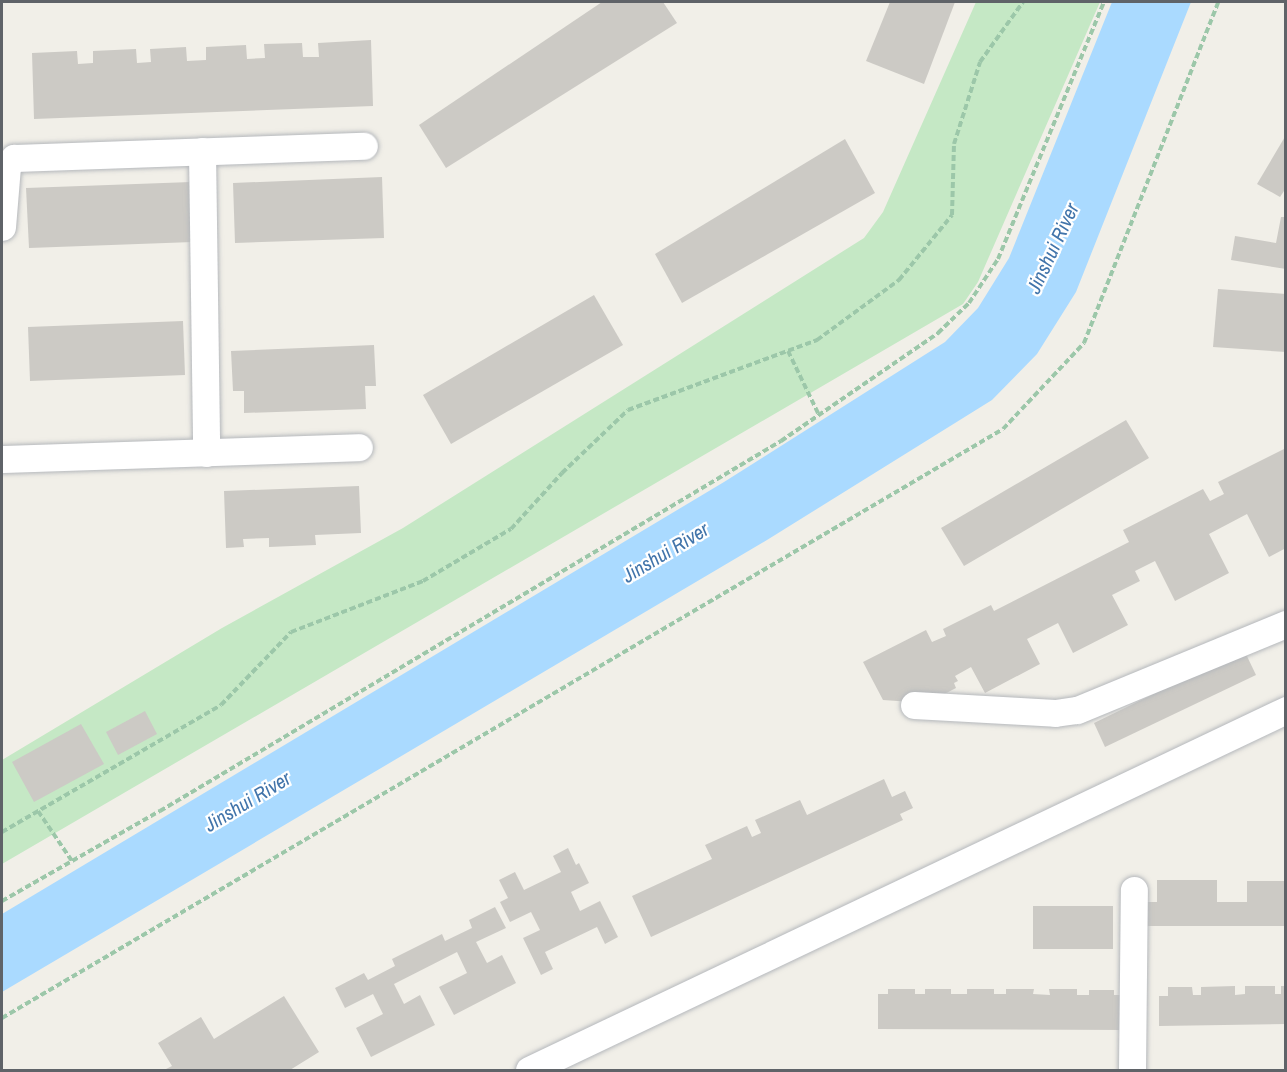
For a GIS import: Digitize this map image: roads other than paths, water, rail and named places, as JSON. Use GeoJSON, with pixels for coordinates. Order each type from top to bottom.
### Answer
{"type":"FeatureCollection","features":[{"type":"Feature","properties":{"kind":"street"},"geometry":{"type":"LineString","coordinates":[[2,227],[7,166],[14,158],[364,146]]}},
{"type":"Feature","properties":{"kind":"street"},"geometry":{"type":"LineString","coordinates":[[202,151],[206,453]]}},
{"type":"Feature","properties":{"kind":"street"},"geometry":{"type":"LineString","coordinates":[[2,459],[359,447]]}},
{"type":"Feature","properties":{"kind":"street"},"geometry":{"type":"LineString","coordinates":[[914,705],[1055,713],[1077,710],[1286,624]]}},
{"type":"Feature","properties":{"kind":"street"},"geometry":{"type":"LineString","coordinates":[[530,1071],[1286,710]]}},
{"type":"Feature","properties":{"kind":"street"},"geometry":{"type":"LineString","coordinates":[[1132,1071],[1134,890]]}},
{"type":"Feature","properties":{"kind":"water","name":"Jinshui River"},"geometry":{"type":"Polygon","coordinates":[[[1112,2],[1191,2],[1076,292],[1037,354],[992,400],[767,540],[2,992],[2,914],[724,482],[945,342],[978,308],[1009,258],[1112,2]]]}}]}
